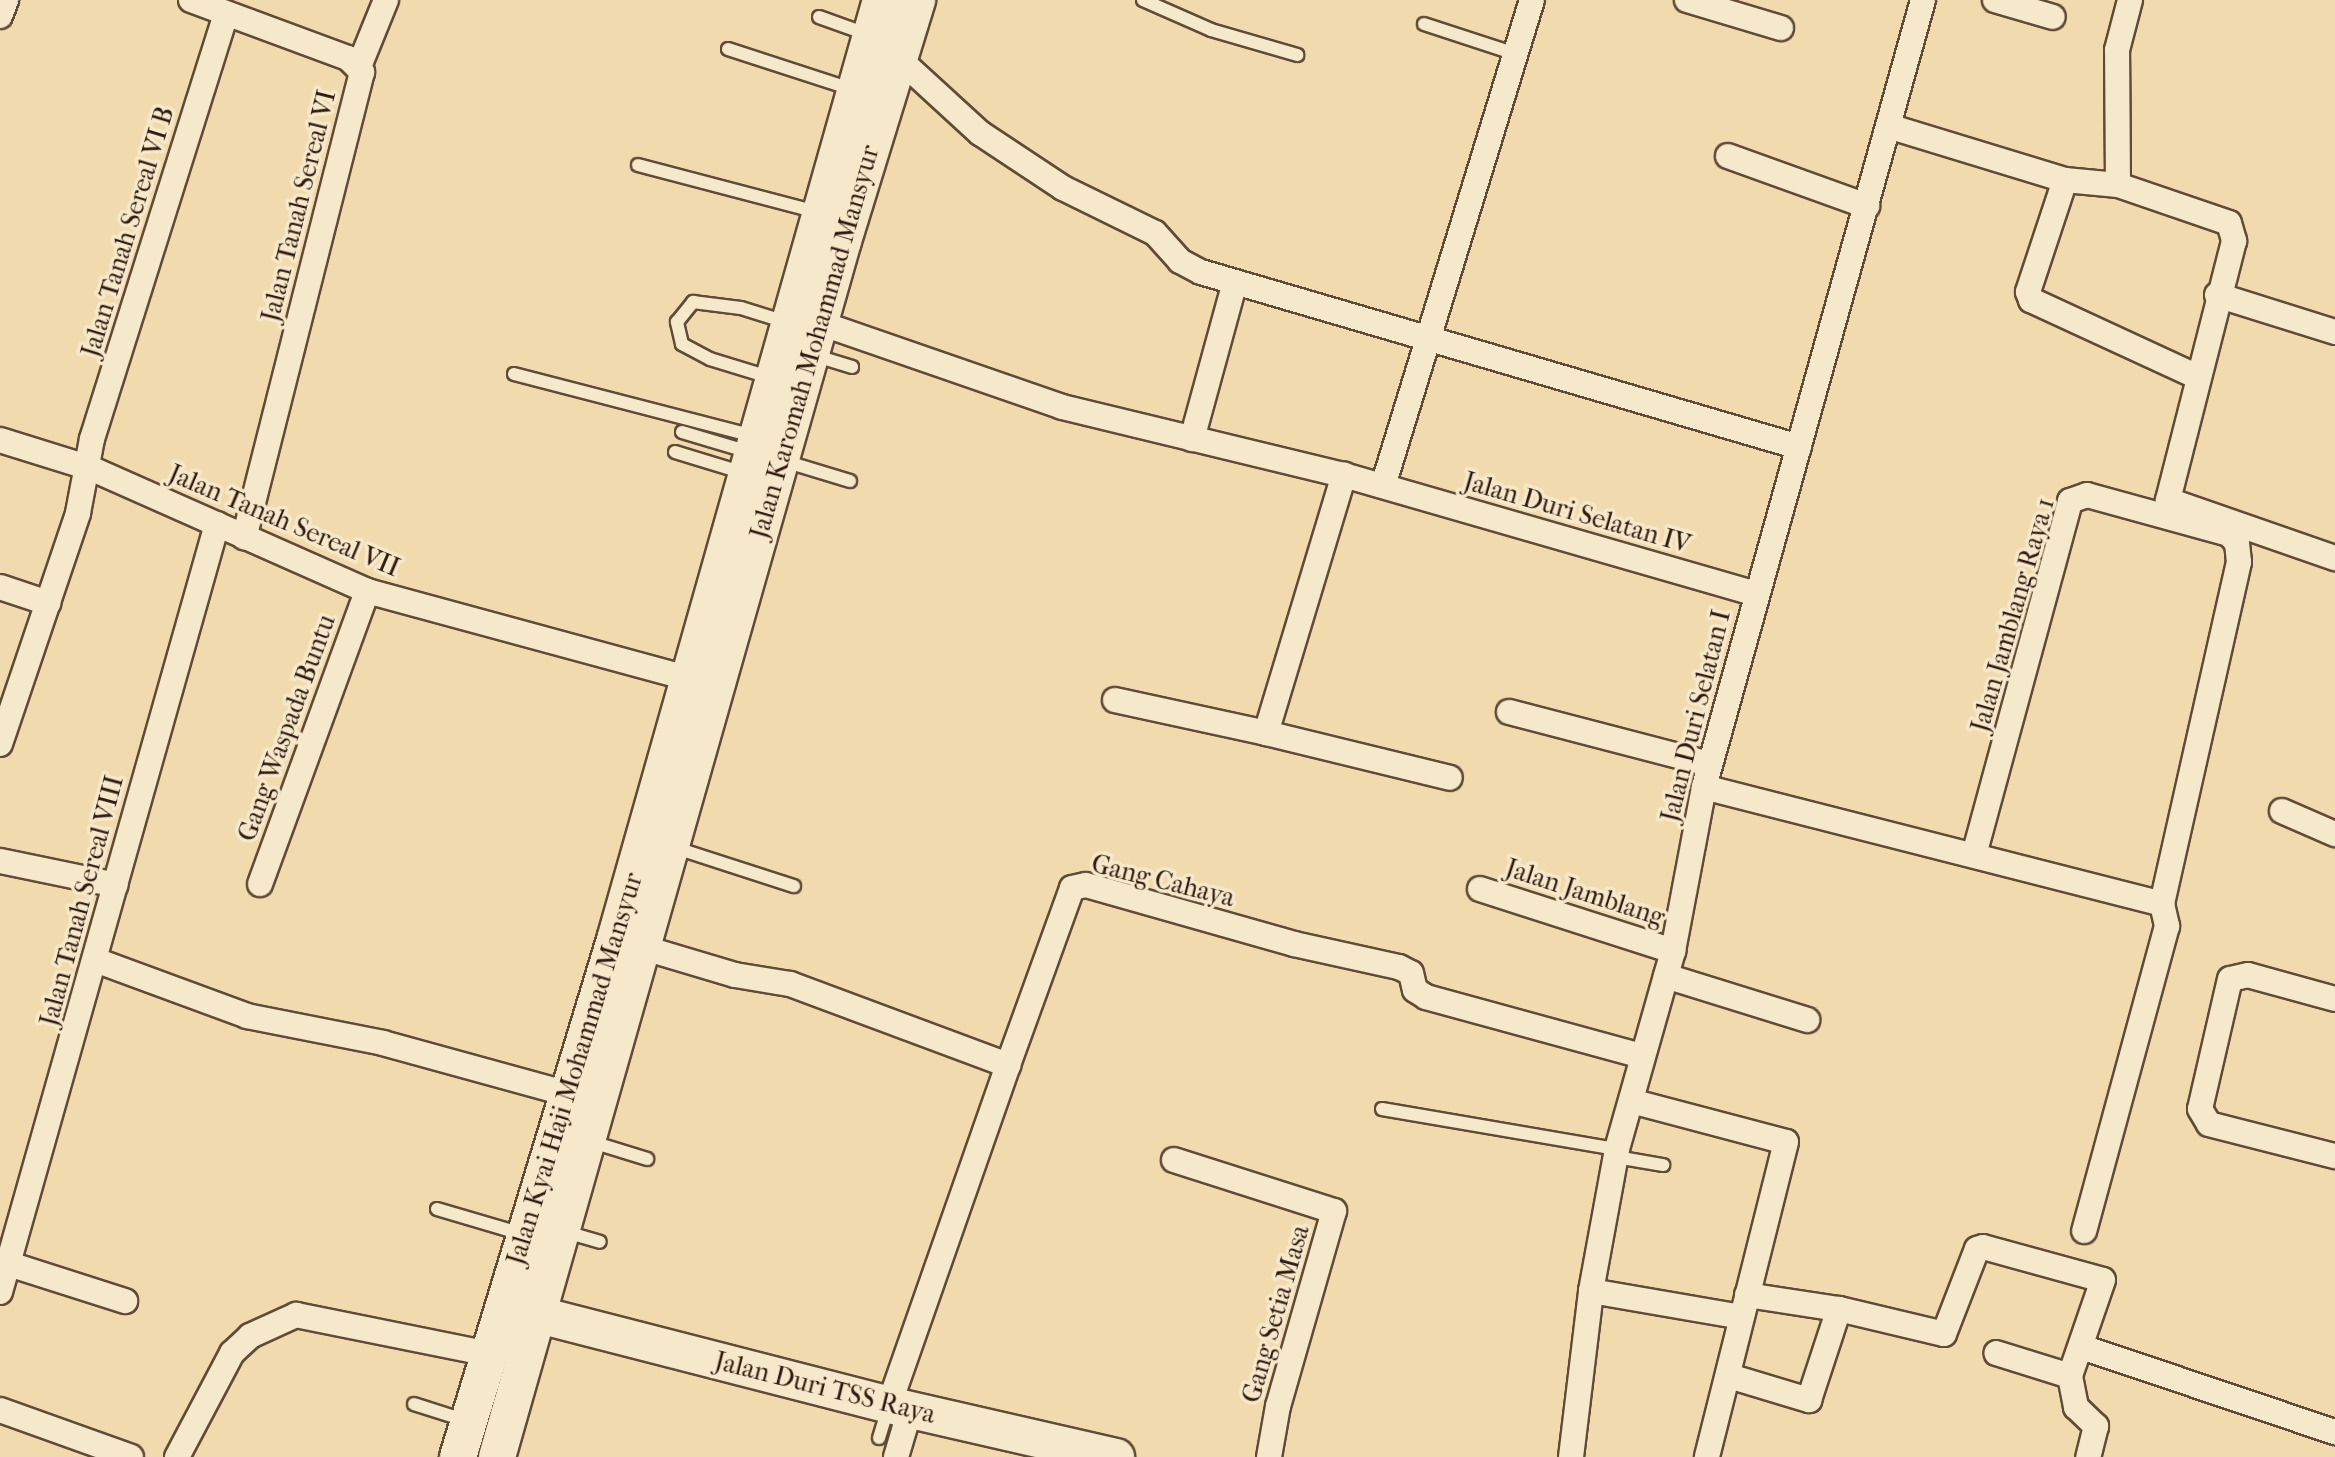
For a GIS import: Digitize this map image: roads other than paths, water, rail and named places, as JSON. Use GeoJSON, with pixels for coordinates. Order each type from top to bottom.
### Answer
{"type":"FeatureCollection","features":[{"type":"Feature","properties":{"kind":"main road","name":"Jalan Karomah Mohammad Mansyur"},"geometry":{"type":"LineString","coordinates":[[759,456],[807,334],[834,217],[884,46],[881,0]]}},
{"type":"Feature","properties":{"kind":"main road","name":"Jalan Karomah Mohammad Mansyur"},"geometry":{"type":"LineString","coordinates":[[834,217],[854,90],[917,0]]}},
{"type":"Feature","properties":{"kind":"main road","name":"Jalan Karomah Mohammad Mansyur"},"geometry":{"type":"LineString","coordinates":[[703,682],[759,456],[773,378],[807,334]]}},
{"type":"Feature","properties":{"kind":"main road","name":"Jalan Kyai Haji Mohammad Mansyur"},"geometry":{"type":"LineString","coordinates":[[542,1232],[585,1140],[670,846],[703,682]]}},
{"type":"Feature","properties":{"kind":"main road","name":"Jalan Kyai Haji Mohammad Mansyur"},"geometry":{"type":"LineString","coordinates":[[497,1457],[506,1359],[542,1232],[568,1094],[703,682]]}},
{"type":"Feature","properties":{"kind":"main road","name":"Jalan Duri TSS Raya"},"geometry":{"type":"LineString","coordinates":[[519,1310],[892,1418],[1116,1457]]}},
{"type":"Feature","properties":{"kind":"main road","name":"Jalan Kyai Haji Mohammad Mansyur"},"geometry":{"type":"LineString","coordinates":[[458,1457],[469,1422],[506,1359]]}},
{"type":"Feature","properties":{"kind":"street"},"geometry":{"type":"LineString","coordinates":[[0,16],[6,0]]}},
{"type":"Feature","properties":{"kind":"street","name":"Jalan Tanah Sereal VI"},"geometry":{"type":"LineString","coordinates":[[191,0],[360,64],[362,72],[244,537]]}},
{"type":"Feature","properties":{"kind":"street"},"geometry":{"type":"LineString","coordinates":[[360,64],[386,0]]}},
{"type":"Feature","properties":{"kind":"street"},"geometry":{"type":"LineString","coordinates":[[1383,486],[1532,0]]}},
{"type":"Feature","properties":{"kind":"street"},"geometry":{"type":"LineString","coordinates":[[1687,0],[1781,28]]}},
{"type":"Feature","properties":{"kind":"street","name":"Jalan Duri Selatan I"},"geometry":{"type":"LineString","coordinates":[[1571,1457],[1591,1291],[1617,1153],[1641,1056],[1673,951],[1706,776],[1923,0]]}},
{"type":"Feature","properties":{"kind":"street"},"geometry":{"type":"LineString","coordinates":[[1995,0],[2053,17]]}},
{"type":"Feature","properties":{"kind":"street"},"geometry":{"type":"LineString","coordinates":[[2118,185],[2117,50],[2130,0]]}},
{"type":"Feature","properties":{"kind":"street","name":"Jalan Tanah Sereal VI B"},"geometry":{"type":"LineString","coordinates":[[2,729],[48,603],[90,468],[92,439],[226,14]]}},
{"type":"Feature","properties":{"kind":"street"},"geometry":{"type":"LineString","coordinates":[[884,46],[980,133],[1063,188],[1155,233],[1180,261],[1234,285],[1799,447]]}},
{"type":"Feature","properties":{"kind":"street"},"geometry":{"type":"LineString","coordinates":[[1888,126],[2065,180],[2118,185],[2234,229],[2167,489],[2172,504],[2335,558]]}},
{"type":"Feature","properties":{"kind":"street"},"geometry":{"type":"LineString","coordinates":[[1728,156],[1867,206]]}},
{"type":"Feature","properties":{"kind":"street"},"geometry":{"type":"LineString","coordinates":[[2065,180],[2028,292],[2031,300],[2198,377]]}},
{"type":"Feature","properties":{"kind":"street"},"geometry":{"type":"LineString","coordinates":[[1192,439],[1234,285]]}},
{"type":"Feature","properties":{"kind":"street"},"geometry":{"type":"LineString","coordinates":[[2217,295],[2335,332]]}},
{"type":"Feature","properties":{"kind":"street","name":"Jalan Duri Selatan IV"},"geometry":{"type":"LineString","coordinates":[[807,334],[1062,407],[1344,475],[1756,594]]}},
{"type":"Feature","properties":{"kind":"street","name":"Jalan Tanah Sereal VII"},"geometry":{"type":"LineString","coordinates":[[0,440],[90,468],[367,591],[703,682]]}},
{"type":"Feature","properties":{"kind":"street"},"geometry":{"type":"LineString","coordinates":[[1266,733],[1344,475]]}},
{"type":"Feature","properties":{"kind":"street","name":"Jalan Jamblang Raya 1"},"geometry":{"type":"LineString","coordinates":[[1974,855],[2066,512],[2075,495],[2087,495],[2229,534],[2237,543],[2239,562],[2162,904],[2167,926],[2084,1231]]}},
{"type":"Feature","properties":{"kind":"street","name":"Jalan Tanah Sereal VIII"},"geometry":{"type":"LineString","coordinates":[[0,1292],[217,524]]}},
{"type":"Feature","properties":{"kind":"street"},"geometry":{"type":"LineString","coordinates":[[0,587],[48,603]]}},
{"type":"Feature","properties":{"kind":"street","name":"Gang Waspada Buntu"},"geometry":{"type":"LineString","coordinates":[[260,884],[367,591]]}},
{"type":"Feature","properties":{"kind":"street"},"geometry":{"type":"LineString","coordinates":[[1115,700],[1450,778]]}},
{"type":"Feature","properties":{"kind":"street"},"geometry":{"type":"LineString","coordinates":[[1509,712],[1706,776],[1974,855],[2162,904]]}},
{"type":"Feature","properties":{"kind":"street"},"geometry":{"type":"LineString","coordinates":[[2282,811],[2335,834]]}},
{"type":"Feature","properties":{"kind":"street"},"geometry":{"type":"LineString","coordinates":[[0,861],[116,885]]}},
{"type":"Feature","properties":{"kind":"street","name":"Gang Cahaya"},"geometry":{"type":"LineString","coordinates":[[1008,1065],[1076,885],[1294,944],[1399,967],[1411,973],[1415,990],[1426,997],[1641,1056]]}},
{"type":"Feature","properties":{"kind":"street","name":"Jalan Jamblang"},"geometry":{"type":"LineString","coordinates":[[1480,889],[1673,951]]}},
{"type":"Feature","properties":{"kind":"street"},"geometry":{"type":"LineString","coordinates":[[641,947],[735,975],[790,984],[1008,1065],[892,1418],[896,1457]]}},
{"type":"Feature","properties":{"kind":"street"},"geometry":{"type":"LineString","coordinates":[[95,960],[247,1016],[383,1043],[568,1094]]}},
{"type":"Feature","properties":{"kind":"street"},"geometry":{"type":"LineString","coordinates":[[2335,999],[2248,975],[2230,979],[2200,1109],[2209,1124],[2335,1156]]}},
{"type":"Feature","properties":{"kind":"street"},"geometry":{"type":"LineString","coordinates":[[1666,976],[1807,1020]]}},
{"type":"Feature","properties":{"kind":"street"},"geometry":{"type":"LineString","coordinates":[[1631,1101],[1786,1142],[1707,1457]]}},
{"type":"Feature","properties":{"kind":"street","name":"Gang Setia Masa"},"geometry":{"type":"LineString","coordinates":[[1174,1160],[1334,1211],[1278,1406],[1269,1457]]}},
{"type":"Feature","properties":{"kind":"street"},"geometry":{"type":"LineString","coordinates":[[1591,1291],[1744,1306],[1839,1309],[1944,1334],[1977,1249],[1983,1247],[2103,1280],[2070,1376],[2076,1407],[2096,1426],[2088,1457]]}},
{"type":"Feature","properties":{"kind":"street"},"geometry":{"type":"LineString","coordinates":[[9,1264],[125,1301]]}},
{"type":"Feature","properties":{"kind":"street"},"geometry":{"type":"LineString","coordinates":[[1729,1376],[1809,1400],[1839,1309]]}},
{"type":"Feature","properties":{"kind":"street"},"geometry":{"type":"LineString","coordinates":[[177,1457],[232,1353],[250,1336],[296,1315],[506,1359]]}},
{"type":"Feature","properties":{"kind":"street"},"geometry":{"type":"LineString","coordinates":[[2082,1347],[2335,1432]]}},
{"type":"Feature","properties":{"kind":"street"},"geometry":{"type":"LineString","coordinates":[[1996,1353],[2070,1376]]}},
{"type":"Feature","properties":{"kind":"street"},"geometry":{"type":"LineString","coordinates":[[0,1410],[131,1457]]}},
{"type":"Feature","properties":{"kind":"lane"},"geometry":{"type":"LineString","coordinates":[[1143,0],[1211,30],[1297,55]]}},
{"type":"Feature","properties":{"kind":"lane"},"geometry":{"type":"LineString","coordinates":[[819,17],[884,46]]}},
{"type":"Feature","properties":{"kind":"lane"},"geometry":{"type":"LineString","coordinates":[[1424,24],[1516,54]]}},
{"type":"Feature","properties":{"kind":"lane"},"geometry":{"type":"LineString","coordinates":[[728,49],[854,90]]}},
{"type":"Feature","properties":{"kind":"lane"},"geometry":{"type":"LineString","coordinates":[[638,165],[834,217]]}},
{"type":"Feature","properties":{"kind":"lane"},"geometry":{"type":"LineString","coordinates":[[773,378],[710,359],[682,344],[679,314],[693,302],[741,308],[807,334],[852,367]]}},
{"type":"Feature","properties":{"kind":"lane"},"geometry":{"type":"LineString","coordinates":[[514,374],[759,456]]}},
{"type":"Feature","properties":{"kind":"lane"},"geometry":{"type":"LineString","coordinates":[[682,432],[850,481]]}},
{"type":"Feature","properties":{"kind":"lane"},"geometry":{"type":"LineString","coordinates":[[675,452],[759,456]]}},
{"type":"Feature","properties":{"kind":"lane"},"geometry":{"type":"LineString","coordinates":[[670,846],[794,886]]}},
{"type":"Feature","properties":{"kind":"lane"},"geometry":{"type":"LineString","coordinates":[[1382,1109],[1617,1153],[1663,1165]]}},
{"type":"Feature","properties":{"kind":"lane"},"geometry":{"type":"LineString","coordinates":[[585,1140],[647,1159]]}},
{"type":"Feature","properties":{"kind":"lane"},"geometry":{"type":"LineString","coordinates":[[437,1209],[600,1242]]}},
{"type":"Feature","properties":{"kind":"lane"},"geometry":{"type":"LineString","coordinates":[[414,1404],[469,1422]]}}]}
